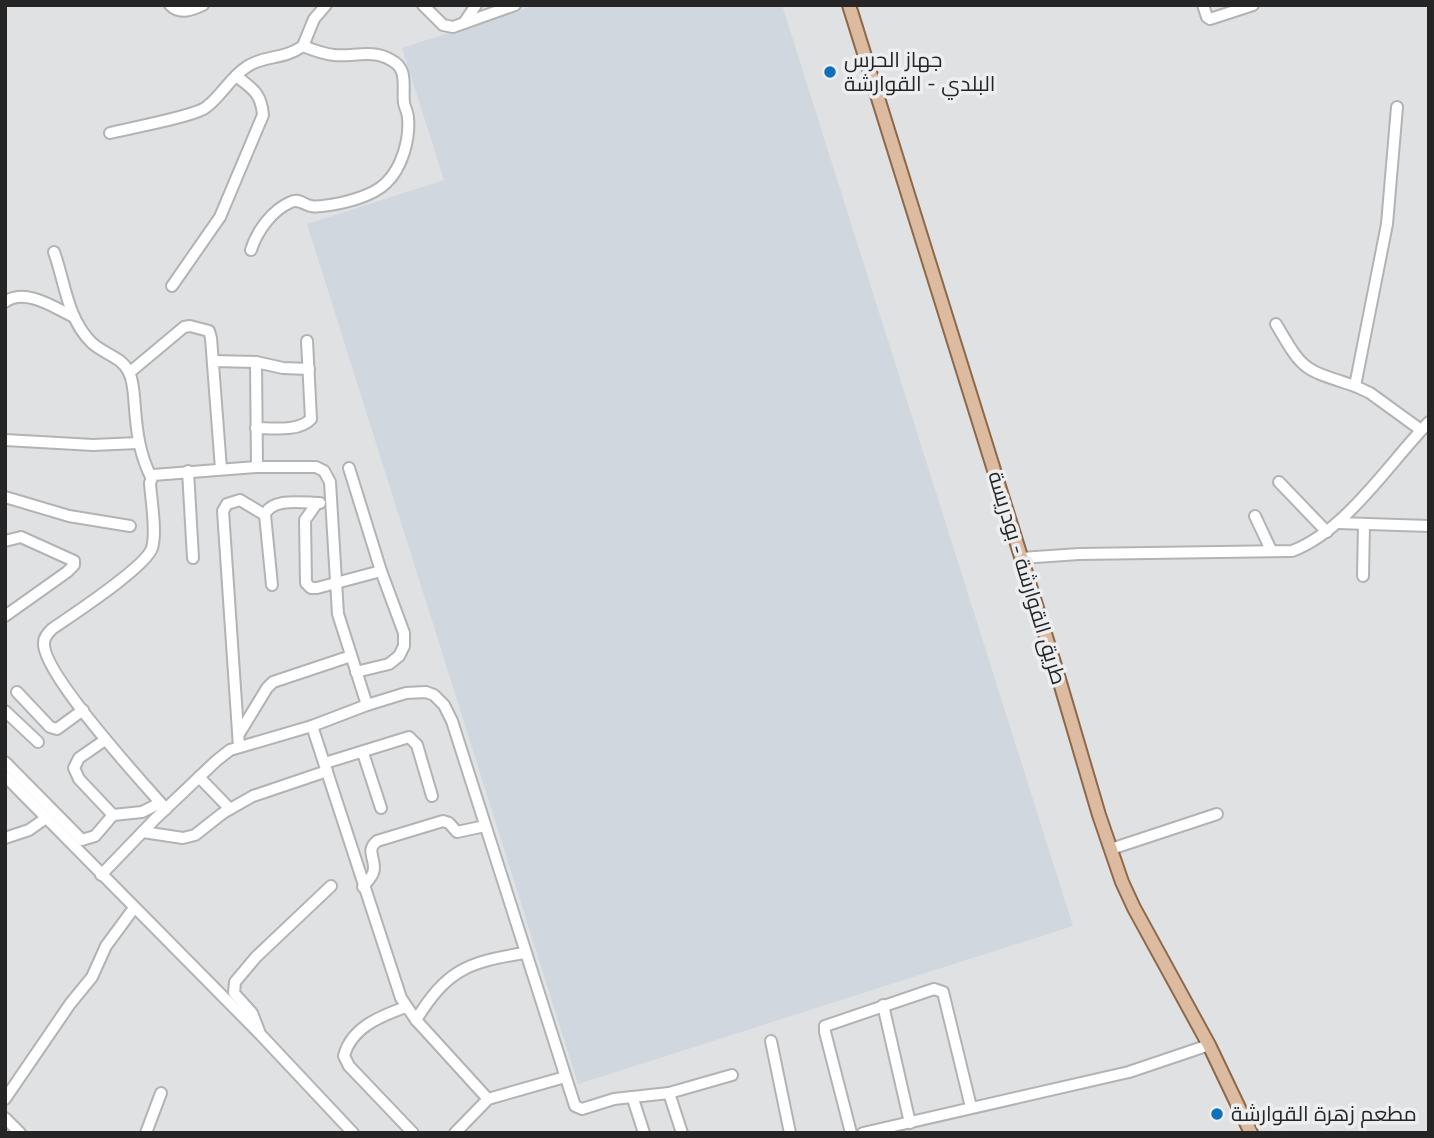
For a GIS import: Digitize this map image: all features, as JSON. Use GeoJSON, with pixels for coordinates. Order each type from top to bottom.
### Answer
{"type":"FeatureCollection","features":[{"type":"Feature","properties":{"kind":"main road","name":"طريق القوارشة - بودريسة"},"geometry":{"type":"LineString","coordinates":[[849,5],[1128,897],[1209,1045],[1251,1133]]}},
{"type":"Feature","properties":{"kind":"street"},"geometry":{"type":"LineString","coordinates":[[170,5],[177,11],[182,11],[204,5]]}},
{"type":"Feature","properties":{"kind":"street"},"geometry":{"type":"LineString","coordinates":[[110,133],[202,110],[247,66],[258,61],[290,55],[303,46],[314,19],[326,5]]}},
{"type":"Feature","properties":{"kind":"street"},"geometry":{"type":"LineString","coordinates":[[423,5],[443,25],[453,27],[515,5]]}},
{"type":"Feature","properties":{"kind":"street"},"geometry":{"type":"LineString","coordinates":[[464,23],[476,5]]}},
{"type":"Feature","properties":{"kind":"street"},"geometry":{"type":"LineString","coordinates":[[1203,5],[1206,17],[1210,19],[1252,5]]}},
{"type":"Feature","properties":{"kind":"street"},"geometry":{"type":"LineString","coordinates":[[251,250],[256,233],[292,201],[310,206],[329,205],[367,194],[385,185],[394,174],[404,151],[408,119],[404,101],[405,79],[399,65],[371,53],[336,55],[303,46]]}},
{"type":"Feature","properties":{"kind":"street"},"geometry":{"type":"LineString","coordinates":[[172,286],[220,217],[262,115],[262,102],[255,91],[236,76]]}},
{"type":"Feature","properties":{"kind":"street"},"geometry":{"type":"LineString","coordinates":[[1355,386],[1387,224],[1397,107]]}},
{"type":"Feature","properties":{"kind":"street"},"geometry":{"type":"LineString","coordinates":[[54,252],[75,317],[90,341],[116,358],[130,373],[138,443],[151,477],[153,541],[149,554],[129,573],[52,629],[45,638],[45,649],[49,661],[105,740],[163,806]]}},
{"type":"Feature","properties":{"kind":"street"},"geometry":{"type":"LineString","coordinates":[[5,302],[12,296],[24,296],[42,301],[75,317]]}},
{"type":"Feature","properties":{"kind":"street"},"geometry":{"type":"LineString","coordinates":[[1021,558],[1079,554],[1292,551],[1308,545],[1338,523],[1425,426],[1370,393],[1314,373],[1302,365],[1276,324]]}},
{"type":"Feature","properties":{"kind":"street"},"geometry":{"type":"LineString","coordinates":[[130,373],[187,326],[209,331],[221,469]]}},
{"type":"Feature","properties":{"kind":"street"},"geometry":{"type":"LineString","coordinates":[[256,428],[298,426],[311,419],[307,341]]}},
{"type":"Feature","properties":{"kind":"street"},"geometry":{"type":"LineString","coordinates":[[213,361],[256,362],[283,368],[309,369]]}},
{"type":"Feature","properties":{"kind":"street"},"geometry":{"type":"LineString","coordinates":[[256,362],[257,467]]}},
{"type":"Feature","properties":{"kind":"street"},"geometry":{"type":"LineString","coordinates":[[5,440],[93,445],[138,443]]}},
{"type":"Feature","properties":{"kind":"street"},"geometry":{"type":"LineString","coordinates":[[151,477],[157,473],[257,467],[320,468],[330,482],[338,614],[367,705]]}},
{"type":"Feature","properties":{"kind":"street"},"geometry":{"type":"LineString","coordinates":[[349,468],[381,571],[404,633],[404,646],[399,656],[389,664],[356,672]]}},
{"type":"Feature","properties":{"kind":"street"},"geometry":{"type":"LineString","coordinates":[[188,471],[193,558]]}},
{"type":"Feature","properties":{"kind":"street"},"geometry":{"type":"LineString","coordinates":[[1279,482],[1327,532]]}},
{"type":"Feature","properties":{"kind":"street"},"geometry":{"type":"LineString","coordinates":[[5,497],[69,516],[130,526]]}},
{"type":"Feature","properties":{"kind":"street"},"geometry":{"type":"LineString","coordinates":[[239,747],[223,511],[227,504],[240,500],[265,515]]}},
{"type":"Feature","properties":{"kind":"street"},"geometry":{"type":"LineString","coordinates":[[272,585],[266,510],[272,505],[330,502]]}},
{"type":"Feature","properties":{"kind":"street"},"geometry":{"type":"LineString","coordinates":[[317,503],[305,520],[306,583],[311,588],[317,588],[381,571]]}},
{"type":"Feature","properties":{"kind":"street"},"geometry":{"type":"LineString","coordinates":[[1255,516],[1271,550]]}},
{"type":"Feature","properties":{"kind":"street"},"geometry":{"type":"LineString","coordinates":[[1338,523],[1429,526]]}},
{"type":"Feature","properties":{"kind":"street"},"geometry":{"type":"LineString","coordinates":[[1363,576],[1364,524]]}},
{"type":"Feature","properties":{"kind":"street"},"geometry":{"type":"LineString","coordinates":[[5,541],[21,537],[74,561],[74,565],[67,572],[5,616]]}},
{"type":"Feature","properties":{"kind":"street"},"geometry":{"type":"LineString","coordinates":[[239,734],[273,682],[351,656]]}},
{"type":"Feature","properties":{"kind":"street"},"geometry":{"type":"LineString","coordinates":[[17,692],[50,727],[57,729],[83,710]]}},
{"type":"Feature","properties":{"kind":"street"},"geometry":{"type":"LineString","coordinates":[[101,875],[143,832],[163,806],[223,755],[239,747],[312,726],[367,705],[418,692],[435,695],[452,721],[573,1102],[579,1110],[614,1100],[669,1093],[732,1075]]}},
{"type":"Feature","properties":{"kind":"street"},"geometry":{"type":"LineString","coordinates":[[5,711],[38,742]]}},
{"type":"Feature","properties":{"kind":"street"},"geometry":{"type":"LineString","coordinates":[[312,726],[393,979],[406,1007],[488,1099]]}},
{"type":"Feature","properties":{"kind":"street"},"geometry":{"type":"LineString","coordinates":[[143,832],[183,838],[195,835],[253,796],[363,752],[409,737],[417,745],[432,796]]}},
{"type":"Feature","properties":{"kind":"street"},"geometry":{"type":"LineString","coordinates":[[105,740],[79,758],[74,768],[79,779],[113,815]]}},
{"type":"Feature","properties":{"kind":"street"},"geometry":{"type":"LineString","coordinates":[[363,752],[381,808]]}},
{"type":"Feature","properties":{"kind":"street"},"geometry":{"type":"LineString","coordinates":[[6,768],[82,840],[94,836],[113,815],[142,812],[163,806]]}},
{"type":"Feature","properties":{"kind":"street"},"geometry":{"type":"LineString","coordinates":[[6,768],[46,818],[260,1034],[353,1133]]}},
{"type":"Feature","properties":{"kind":"street"},"geometry":{"type":"LineString","coordinates":[[199,777],[230,809]]}},
{"type":"Feature","properties":{"kind":"street"},"geometry":{"type":"LineString","coordinates":[[1111,849],[1217,814]]}},
{"type":"Feature","properties":{"kind":"street"},"geometry":{"type":"LineString","coordinates":[[5,838],[29,830],[46,818]]}},
{"type":"Feature","properties":{"kind":"street"},"geometry":{"type":"LineString","coordinates":[[363,887],[373,874],[374,865],[369,852],[377,841],[443,821],[449,823],[457,832],[485,827]]}},
{"type":"Feature","properties":{"kind":"street"},"geometry":{"type":"LineString","coordinates":[[260,1034],[255,1018],[234,993],[234,982],[256,957],[331,886]]}},
{"type":"Feature","properties":{"kind":"street"},"geometry":{"type":"LineString","coordinates":[[5,1099],[70,1004],[92,977],[106,946],[134,908]]}},
{"type":"Feature","properties":{"kind":"street"},"geometry":{"type":"LineString","coordinates":[[415,1020],[439,986],[457,972],[491,959],[525,953]]}},
{"type":"Feature","properties":{"kind":"street"},"geometry":{"type":"LineString","coordinates":[[851,1133],[824,1032],[825,1026],[934,989],[941,990],[971,1107]]}},
{"type":"Feature","properties":{"kind":"street"},"geometry":{"type":"LineString","coordinates":[[883,1005],[909,1123]]}},
{"type":"Feature","properties":{"kind":"street"},"geometry":{"type":"LineString","coordinates":[[406,1007],[368,1024],[347,1044],[344,1056],[349,1066],[413,1133]]}},
{"type":"Feature","properties":{"kind":"street"},"geometry":{"type":"LineString","coordinates":[[771,1041],[790,1133]]}},
{"type":"Feature","properties":{"kind":"street"},"geometry":{"type":"LineString","coordinates":[[863,1133],[1129,1072],[1209,1045]]}},
{"type":"Feature","properties":{"kind":"street"},"geometry":{"type":"LineString","coordinates":[[456,1133],[488,1099],[565,1077]]}},
{"type":"Feature","properties":{"kind":"street"},"geometry":{"type":"LineString","coordinates":[[146,1133],[162,1093]]}},
{"type":"Feature","properties":{"kind":"street"},"geometry":{"type":"LineString","coordinates":[[669,1093],[682,1133]]}},
{"type":"Feature","properties":{"kind":"street"},"geometry":{"type":"LineString","coordinates":[[634,1099],[644,1133]]}},
{"type":"Feature","properties":{"kind":"street"},"geometry":{"type":"LineString","coordinates":[[5,1118],[20,1133]]}},
{"type":"Feature","properties":{"kind":"shaded area"},"geometry":{"type":"Polygon","coordinates":[[[536,5],[782,5],[1073,926],[578,1084],[307,224],[444,180],[402,48],[536,5]]]}},
{"type":"Feature","properties":{"kind":"place","name":"جهاز الحرس البلدي - القوارشة"},"geometry":{"type":"Point","coordinates":[830,72]}},
{"type":"Feature","properties":{"kind":"place","name":"مطعم زهرة القوارشة"},"geometry":{"type":"Point","coordinates":[1217,1114]}}]}
